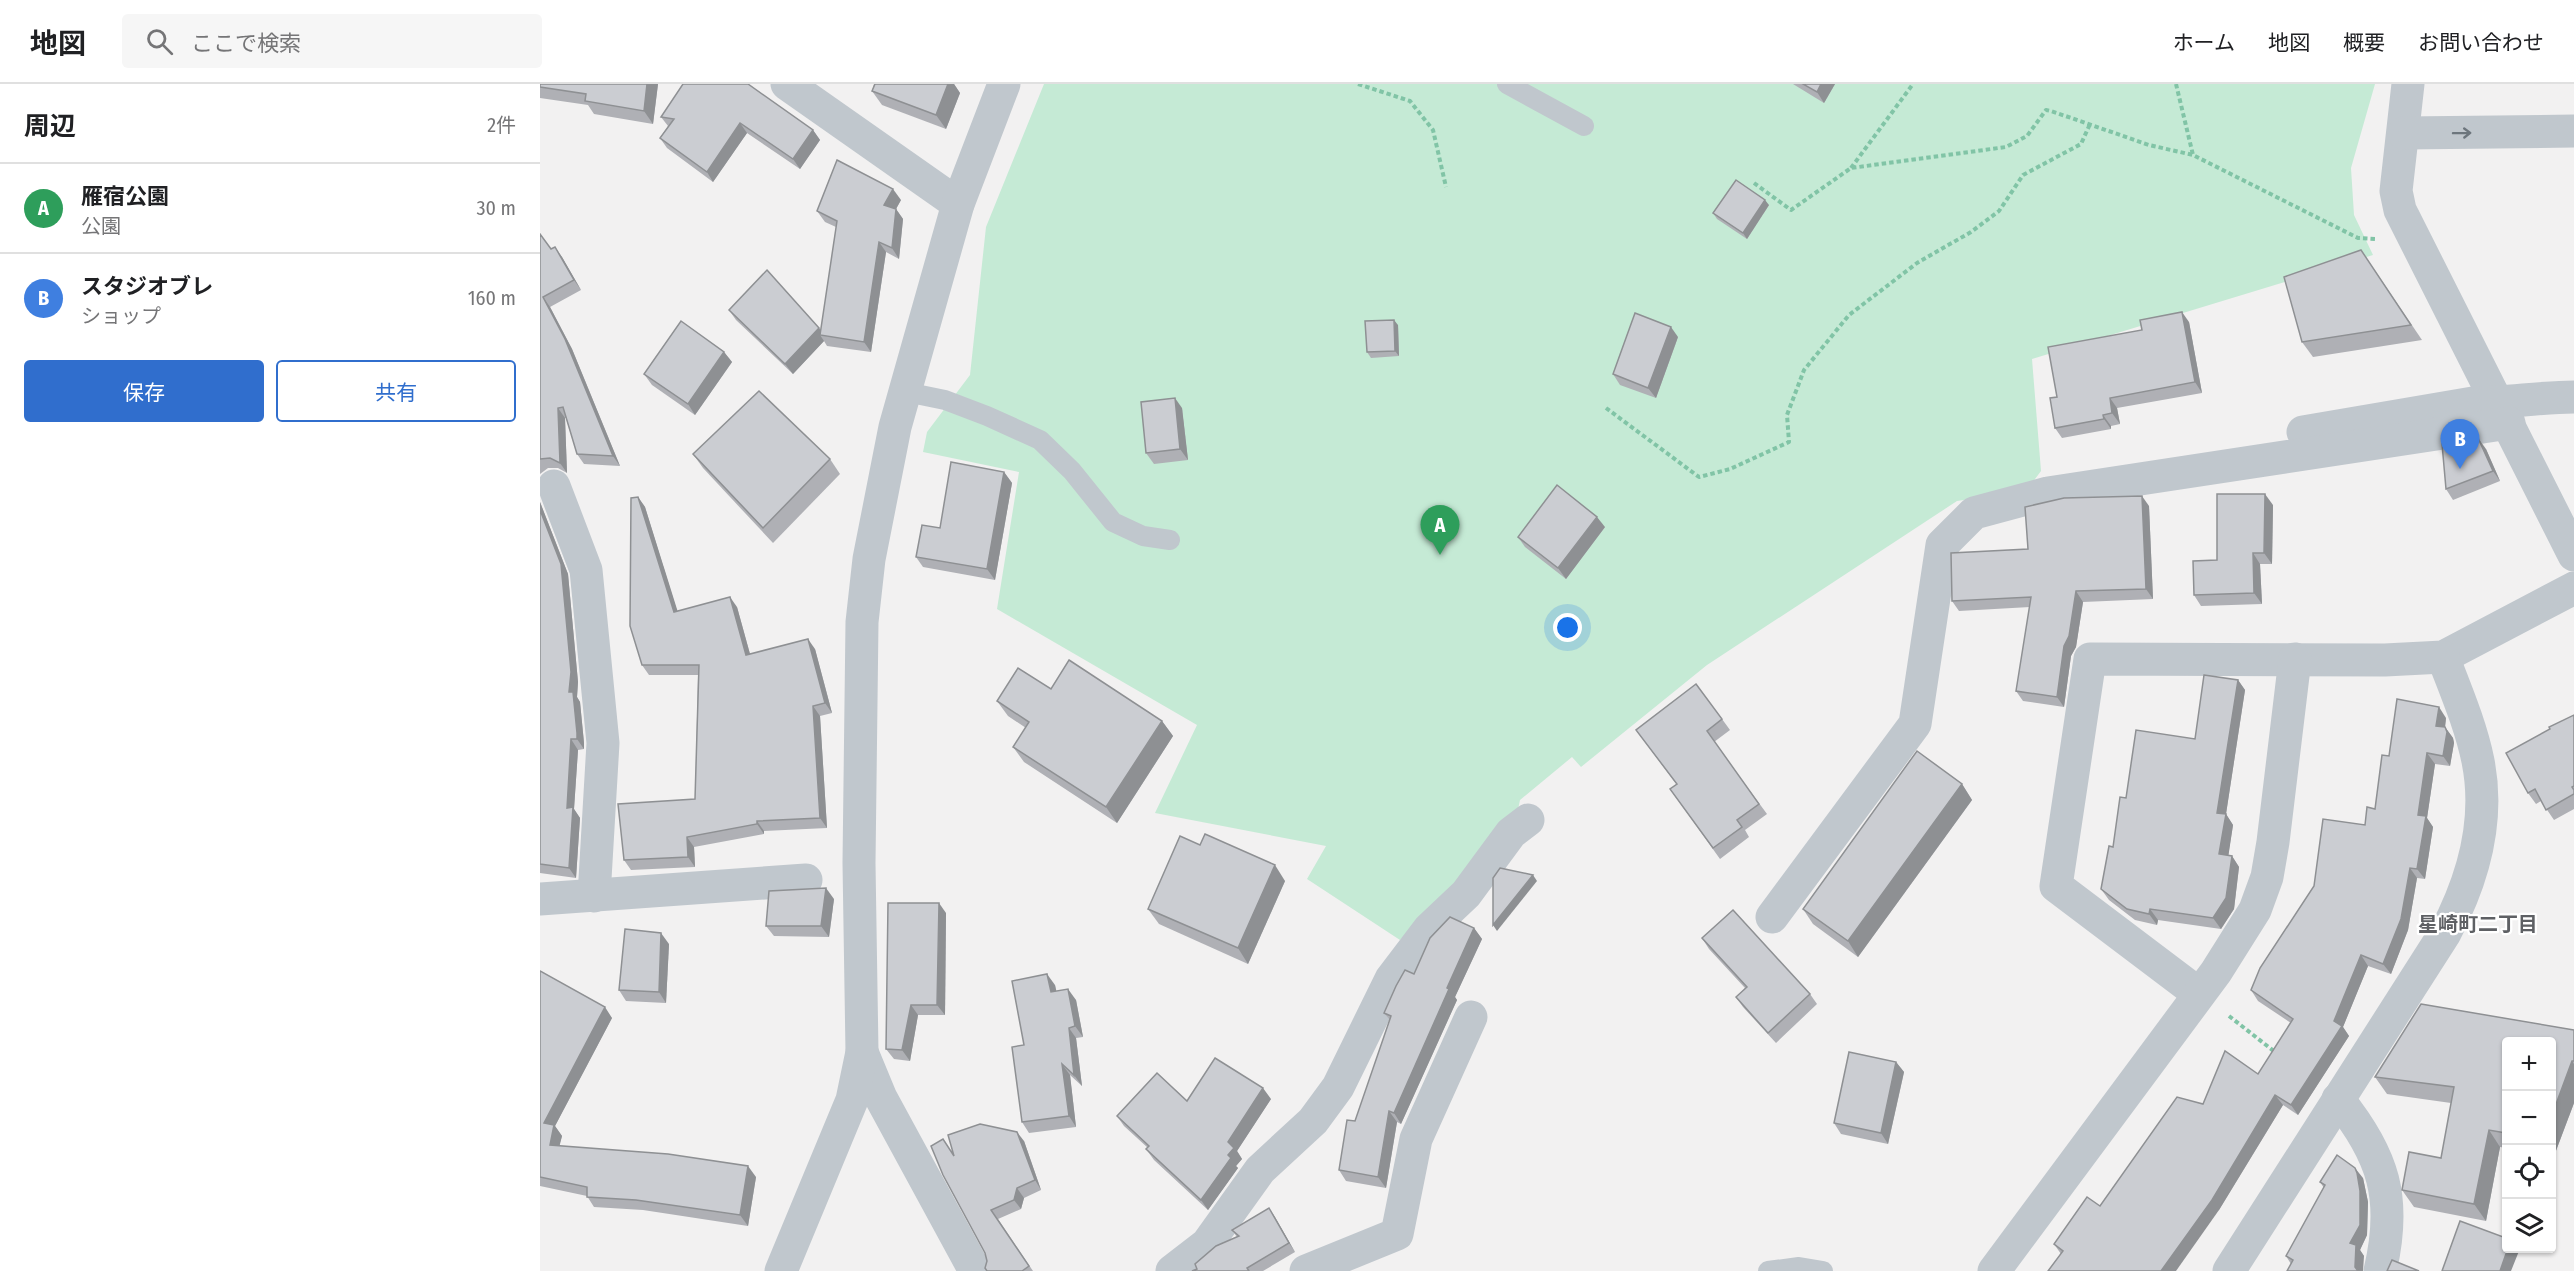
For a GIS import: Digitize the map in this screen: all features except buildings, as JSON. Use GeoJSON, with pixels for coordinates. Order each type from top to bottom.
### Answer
{"type":"FeatureCollection","features":[{"type":"Feature","properties":{"kind":"street"},"geometry":{"type":"LineString","coordinates":[[788,84],[958,204]]}},
{"type":"Feature","properties":{"kind":"street"},"geometry":{"type":"LineString","coordinates":[[782,1271],[852,1100],[862,1052],[859,863],[862,622],[869,559],[895,427],[958,204],[1004,84]]}},
{"type":"Feature","properties":{"kind":"street"},"geometry":{"type":"LineString","coordinates":[[2408,84],[2396,191],[2400,210],[2574,555]]}},
{"type":"Feature","properties":{"kind":"street"},"geometry":{"type":"LineString","coordinates":[[2404,133],[2574,131]]}},
{"type":"Feature","properties":{"kind":"street"},"geometry":{"type":"LineString","coordinates":[[1772,917],[1915,724],[1942,545],[1974,513],[2048,493],[2504,413],[2538,397],[2574,398]]}},
{"type":"Feature","properties":{"kind":"street"},"geometry":{"type":"LineString","coordinates":[[2165,454],[2473,403],[2504,413]]}},
{"type":"Feature","properties":{"kind":"street"},"geometry":{"type":"LineString","coordinates":[[554,486],[586,570],[603,743],[594,896]]}},
{"type":"Feature","properties":{"kind":"street"},"geometry":{"type":"LineString","coordinates":[[2199,994],[2056,886],[2090,658],[2385,660],[2443,657],[2574,588]]}},
{"type":"Feature","properties":{"kind":"street"},"geometry":{"type":"LineString","coordinates":[[2229,1271],[2445,933],[2461,903],[2472,872],[2480,835],[2483,798],[2478,761],[2443,657]]}},
{"type":"Feature","properties":{"kind":"street"},"geometry":{"type":"LineString","coordinates":[[1994,1271],[2199,994],[2236,942],[2255,910],[2267,877],[2295,659]]}},
{"type":"Feature","properties":{"kind":"street"},"geometry":{"type":"LineString","coordinates":[[1172,1271],[1207,1244],[1260,1170],[1313,1121],[1338,1087],[1390,979],[1429,928],[1466,894],[1511,832],[1528,820]]}},
{"type":"Feature","properties":{"kind":"street"},"geometry":{"type":"LineString","coordinates":[[540,899],[806,879]]}},
{"type":"Feature","properties":{"kind":"street"},"geometry":{"type":"LineString","coordinates":[[1306,1271],[1397,1234],[1416,1139],[1471,1017]]}},
{"type":"Feature","properties":{"kind":"street"},"geometry":{"type":"LineString","coordinates":[[862,1052],[881,1098],[975,1271]]}},
{"type":"Feature","properties":{"kind":"street"},"geometry":{"type":"LineString","coordinates":[[2338,1099],[2360,1126],[2384,1181],[2387,1214],[2386,1245],[2380,1271]]}},
{"type":"Feature","properties":{"kind":"lane"},"geometry":{"type":"LineString","coordinates":[[1507,84],[1584,126]]}},
{"type":"Feature","properties":{"kind":"lane"},"geometry":{"type":"LineString","coordinates":[[906,392],[945,400],[1040,440],[1072,471],[1113,522],[1143,536],[1170,540]]}},
{"type":"Feature","properties":{"kind":"lane"},"geometry":{"type":"LineString","coordinates":[[1768,1271],[1799,1267],[1823,1271]]}},
{"type":"Feature","properties":{"kind":"path"},"geometry":{"type":"LineString","coordinates":[[1358,84],[1410,101],[1433,130],[1446,187]]}},
{"type":"Feature","properties":{"kind":"path"},"geometry":{"type":"LineString","coordinates":[[1754,183],[1791,210],[1851,168],[1913,84]]}},
{"type":"Feature","properties":{"kind":"path"},"geometry":{"type":"LineString","coordinates":[[2176,84],[2193,155]]}},
{"type":"Feature","properties":{"kind":"path"},"geometry":{"type":"LineString","coordinates":[[1851,168],[2006,147],[2027,136],[2046,110],[2149,145],[2193,155],[2358,238],[2376,239]]}},
{"type":"Feature","properties":{"kind":"path"},"geometry":{"type":"LineString","coordinates":[[1606,408],[1699,477],[1730,469],[1789,442],[1787,415],[1804,370],[1849,315],[1917,264],[1971,232],[1999,211],[2023,175],[2081,144],[2090,124]]}},
{"type":"Feature","properties":{"kind":"path"},"geometry":{"type":"LineString","coordinates":[[2199,994],[2282,1057]]}},
{"type":"Feature","properties":{"kind":"green space"},"geometry":{"type":"Polygon","coordinates":[[[1044,84],[2375,84],[2351,168],[2354,215],[2373,255],[2032,359],[2041,471],[2026,491],[1957,501],[1707,665],[1581,767],[1572,757],[1520,800],[1516,819],[1400,940],[1307,879],[1326,846],[1155,813],[1197,725],[997,609],[1019,472],[923,452],[927,432],[970,375],[986,227],[1044,84]]]}},
{"type":"Feature","properties":{"kind":"place","name":"スタジオブレ"},"geometry":{"type":"Point","coordinates":[2460,469]}},
{"type":"Feature","properties":{"kind":"place","name":"雁宿公園"},"geometry":{"type":"Point","coordinates":[1440,555]}},
{"type":"Feature","properties":{"kind":"district","name":"星崎町二丁目"},"geometry":{"type":"Point","coordinates":[2478,924]}}]}
